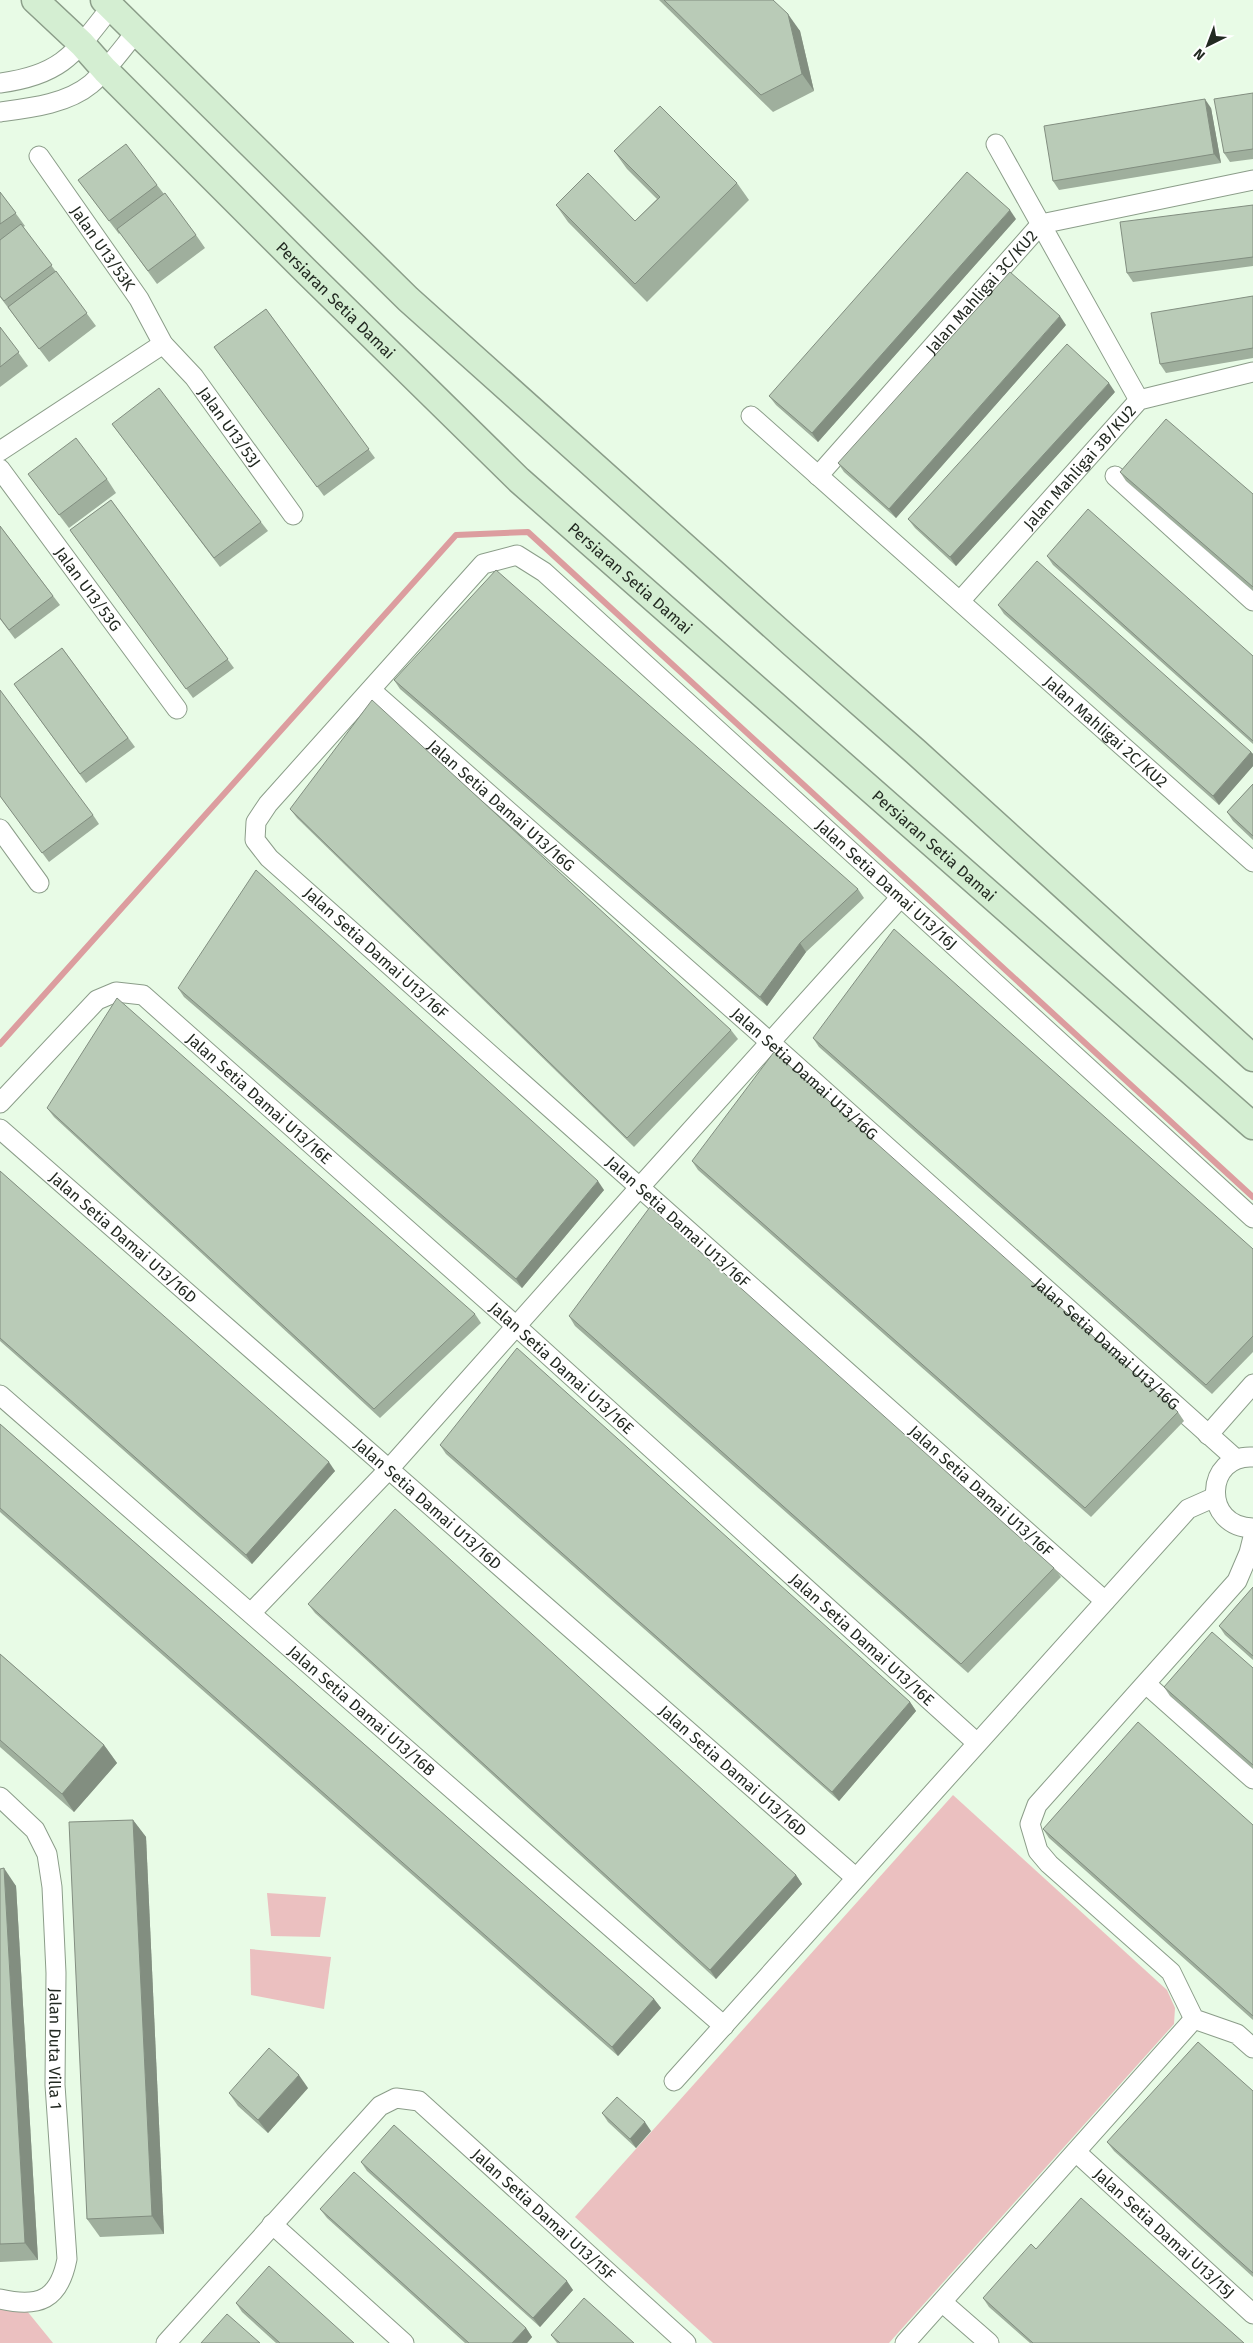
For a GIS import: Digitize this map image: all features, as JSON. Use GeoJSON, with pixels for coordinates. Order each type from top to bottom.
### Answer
{"type":"FeatureCollection","features":[{"type":"Feature","properties":{"kind":"street","name":"Persiaran Setia Damai"},"geometry":{"type":"LineString","coordinates":[[35,0],[82,44],[105,70],[304,270],[519,480],[1253,1126]]}},
{"type":"Feature","properties":{"kind":"street"},"geometry":{"type":"LineString","coordinates":[[0,83],[44,74],[67,59],[82,44],[107,4],[408,299],[916,752],[1253,1058]]}},
{"type":"Feature","properties":{"kind":"street"},"geometry":{"type":"LineString","coordinates":[[0,112],[52,103],[81,91],[105,70],[136,32]]}},
{"type":"Feature","properties":{"kind":"street"},"geometry":{"type":"LineString","coordinates":[[996,144],[1139,400]]}},
{"type":"Feature","properties":{"kind":"street","name":"Jalan U13/53K"},"geometry":{"type":"LineString","coordinates":[[39,156],[139,299],[163,344]]}},
{"type":"Feature","properties":{"kind":"street","name":"Jalan Mahligai 3C/KU2"},"geometry":{"type":"LineString","coordinates":[[818,476],[1041,224],[1253,180]]}},
{"type":"Feature","properties":{"kind":"street"},"geometry":{"type":"LineString","coordinates":[[0,451],[163,344]]}},
{"type":"Feature","properties":{"kind":"street","name":"Jalan U13/53J"},"geometry":{"type":"LineString","coordinates":[[163,344],[194,377],[293,515]]}},
{"type":"Feature","properties":{"kind":"street","name":"Jalan Mahligai 3B/KU2"},"geometry":{"type":"LineString","coordinates":[[961,600],[1139,400],[1253,372]]}},
{"type":"Feature","properties":{"kind":"street","name":"Jalan Mahligai 2C/KU2"},"geometry":{"type":"LineString","coordinates":[[751,416],[961,600],[1253,862]]}},
{"type":"Feature","properties":{"kind":"street","name":"Jalan U13/53G"},"geometry":{"type":"LineString","coordinates":[[0,469],[177,709]]}},
{"type":"Feature","properties":{"kind":"street"},"geometry":{"type":"LineString","coordinates":[[1115,476],[1253,601]]}},
{"type":"Feature","properties":{"kind":"street","name":"Jalan Setia Damai U13/16J"},"geometry":{"type":"LineString","coordinates":[[371,690],[483,564],[517,555],[544,572],[1253,1218]]}},
{"type":"Feature","properties":{"kind":"street","name":"Jalan Setia Damai U13/16F"},"geometry":{"type":"LineString","coordinates":[[371,690],[268,804],[256,822],[255,840],[269,858],[1106,1601]]}},
{"type":"Feature","properties":{"kind":"street","name":"Jalan Setia Damai U13/16G"},"geometry":{"type":"LineString","coordinates":[[371,690],[772,1043],[1208,1435],[1245,1458]]}},
{"type":"Feature","properties":{"kind":"street"},"geometry":{"type":"LineString","coordinates":[[0,829],[39,883]]}},
{"type":"Feature","properties":{"kind":"street"},"geometry":{"type":"LineString","coordinates":[[251,1613],[389,1469],[900,898]]}},
{"type":"Feature","properties":{"kind":"street","name":"Jalan Setia Damai U13/16E"},"geometry":{"type":"LineString","coordinates":[[0,1103],[97,1000],[116,992],[143,996],[516,1326],[977,1743]]}},
{"type":"Feature","properties":{"kind":"street","name":"Jalan Setia Damai U13/16D"},"geometry":{"type":"LineString","coordinates":[[0,1129],[856,1878]]}},
{"type":"Feature","properties":{"kind":"street"},"geometry":{"type":"LineString","coordinates":[[1208,1435],[1253,1384]]}},
{"type":"Feature","properties":{"kind":"street","name":"Jalan Setia Damai U13/16B"},"geometry":{"type":"LineString","coordinates":[[0,1395],[724,2026]]}},
{"type":"Feature","properties":{"kind":"street"},"geometry":{"type":"LineString","coordinates":[[1245,1458],[1227,1466],[1219,1474],[1215,1485],[1215,1497],[1218,1508],[1224,1517],[1244,1528],[1253,1528]]}},
{"type":"Feature","properties":{"kind":"street"},"geometry":{"type":"LineString","coordinates":[[674,2081],[1188,1509],[1215,1497]]}},
{"type":"Feature","properties":{"kind":"street"},"geometry":{"type":"LineString","coordinates":[[1253,1537],[1249,1553],[1237,1581],[1037,1805],[1030,1824],[1038,1851],[1049,1864],[1171,1972],[1194,2019],[1237,2034],[1253,2048]]}},
{"type":"Feature","properties":{"kind":"street"},"geometry":{"type":"LineString","coordinates":[[1146,1684],[1253,1779]]}},
{"type":"Feature","properties":{"kind":"street","name":"Jalan Duta Villa 1"},"geometry":{"type":"LineString","coordinates":[[0,1797],[35,1830],[47,1854],[52,1887],[56,1973],[55,2085],[67,2259],[64,2276],[57,2289],[48,2297],[33,2303],[0,2299]]}},
{"type":"Feature","properties":{"kind":"street"},"geometry":{"type":"LineString","coordinates":[[905,2343],[1194,2019]]}},
{"type":"Feature","properties":{"kind":"street","name":"Jalan Setia Damai U13/15F"},"geometry":{"type":"LineString","coordinates":[[272,2224],[380,2106],[396,2098],[419,2101],[686,2343]]}},
{"type":"Feature","properties":{"kind":"street","name":"Jalan Setia Damai U13/15J"},"geometry":{"type":"LineString","coordinates":[[1076,2152],[1253,2314]]}},
{"type":"Feature","properties":{"kind":"street"},"geometry":{"type":"LineString","coordinates":[[166,2343],[272,2224],[404,2343]]}},
{"type":"Feature","properties":{"kind":"street"},"geometry":{"type":"LineString","coordinates":[[942,2302],[989,2343]]}},
{"type":"Feature","properties":{"kind":"shaded area"},"geometry":{"type":"Polygon","coordinates":[[[953,1795],[1167,1990],[1175,2008],[1174,2024],[889,2343],[713,2343],[575,2217],[953,1795]]]}},
{"type":"Feature","properties":{"kind":"shaded area"},"geometry":{"type":"Polygon","coordinates":[[[267,1893],[326,1897],[320,1937],[271,1936],[267,1893]]]}},
{"type":"Feature","properties":{"kind":"shaded area"},"geometry":{"type":"Polygon","coordinates":[[[250,1949],[331,1957],[324,2009],[251,1995],[250,1949]]]}},
{"type":"Feature","properties":{"kind":"shaded area"},"geometry":{"type":"Polygon","coordinates":[[[0,2306],[27,2311],[53,2343],[0,2343],[0,2306]]]}},
{"type":"Feature","properties":{"kind":"building"},"geometry":{"type":"Polygon","coordinates":[[[664,0],[773,0],[788,14],[802,74],[761,95],[664,0]]]}},
{"type":"Feature","properties":{"kind":"building"},"geometry":{"type":"Polygon","coordinates":[[[1253,93],[1253,149],[1224,153],[1214,99],[1253,93]]]}},
{"type":"Feature","properties":{"kind":"building"},"geometry":{"type":"Polygon","coordinates":[[[1205,99],[1214,154],[1053,181],[1044,126],[1205,99]]]}},
{"type":"Feature","properties":{"kind":"building"},"geometry":{"type":"Polygon","coordinates":[[[660,106],[737,183],[635,284],[556,205],[588,173],[635,221],[660,197],[614,151],[660,106]]]}},
{"type":"Feature","properties":{"kind":"building"},"geometry":{"type":"Polygon","coordinates":[[[126,144],[157,185],[109,221],[78,180],[126,144]]]}},
{"type":"Feature","properties":{"kind":"building"},"geometry":{"type":"Polygon","coordinates":[[[967,172],[1010,210],[812,433],[769,396],[967,172]]]}},
{"type":"Feature","properties":{"kind":"building"},"geometry":{"type":"Polygon","coordinates":[[[0,192],[16,213],[0,224],[0,192]]]}},
{"type":"Feature","properties":{"kind":"building"},"geometry":{"type":"Polygon","coordinates":[[[165,193],[196,235],[148,271],[117,229],[165,193]]]}},
{"type":"Feature","properties":{"kind":"building"},"geometry":{"type":"Polygon","coordinates":[[[1253,205],[1253,257],[1127,273],[1120,222],[1253,205]]]}},
{"type":"Feature","properties":{"kind":"building"},"geometry":{"type":"Polygon","coordinates":[[[21,224],[52,265],[4,301],[0,296],[0,240],[21,224]]]}},
{"type":"Feature","properties":{"kind":"building"},"geometry":{"type":"Polygon","coordinates":[[[56,271],[87,313],[39,349],[8,307],[56,271]]]}},
{"type":"Feature","properties":{"kind":"building"},"geometry":{"type":"Polygon","coordinates":[[[1010,272],[1060,316],[889,509],[838,463],[1010,272]]]}},
{"type":"Feature","properties":{"kind":"building"},"geometry":{"type":"Polygon","coordinates":[[[1253,296],[1253,348],[1160,364],[1151,313],[1253,296]]]}},
{"type":"Feature","properties":{"kind":"building"},"geometry":{"type":"Polygon","coordinates":[[[266,309],[369,449],[317,487],[214,347],[266,309]]]}},
{"type":"Feature","properties":{"kind":"building"},"geometry":{"type":"Polygon","coordinates":[[[0,327],[19,352],[0,367],[0,327]]]}},
{"type":"Feature","properties":{"kind":"building"},"geometry":{"type":"Polygon","coordinates":[[[1067,344],[1109,383],[950,557],[908,519],[1067,344]]]}},
{"type":"Feature","properties":{"kind":"building"},"geometry":{"type":"Polygon","coordinates":[[[159,388],[261,522],[214,558],[112,424],[159,388]]]}},
{"type":"Feature","properties":{"kind":"building"},"geometry":{"type":"Polygon","coordinates":[[[1166,419],[1253,494],[1253,587],[1120,472],[1166,419]]]}},
{"type":"Feature","properties":{"kind":"building"},"geometry":{"type":"Polygon","coordinates":[[[76,438],[107,479],[59,515],[28,474],[76,438]]]}},
{"type":"Feature","properties":{"kind":"building"},"geometry":{"type":"Polygon","coordinates":[[[111,500],[228,659],[186,689],[70,530],[111,500]]]}},
{"type":"Feature","properties":{"kind":"building"},"geometry":{"type":"Polygon","coordinates":[[[1088,509],[1253,656],[1253,741],[1047,556],[1088,509]]]}},
{"type":"Feature","properties":{"kind":"building"},"geometry":{"type":"Polygon","coordinates":[[[0,526],[53,596],[9,630],[0,618],[0,526]]]}},
{"type":"Feature","properties":{"kind":"building"},"geometry":{"type":"Polygon","coordinates":[[[1037,561],[1251,752],[1213,796],[998,605],[1037,561]]]}},
{"type":"Feature","properties":{"kind":"building"},"geometry":{"type":"Polygon","coordinates":[[[496,570],[858,889],[800,943],[760,997],[394,680],[496,570]]]}},
{"type":"Feature","properties":{"kind":"building"},"geometry":{"type":"Polygon","coordinates":[[[62,648],[128,738],[80,774],[14,684],[62,648]]]}},
{"type":"Feature","properties":{"kind":"building"},"geometry":{"type":"Polygon","coordinates":[[[0,690],[93,815],[42,853],[0,796],[0,690]]]}},
{"type":"Feature","properties":{"kind":"building"},"geometry":{"type":"Polygon","coordinates":[[[372,700],[731,1030],[627,1138],[290,809],[372,700]]]}},
{"type":"Feature","properties":{"kind":"building"},"geometry":{"type":"Polygon","coordinates":[[[1253,784],[1253,836],[1227,812],[1253,784]]]}},
{"type":"Feature","properties":{"kind":"building"},"geometry":{"type":"Polygon","coordinates":[[[256,870],[598,1181],[516,1279],[178,988],[256,870]]]}},
{"type":"Feature","properties":{"kind":"building"},"geometry":{"type":"Polygon","coordinates":[[[894,929],[1253,1249],[1253,1336],[1206,1385],[813,1038],[894,929]]]}},
{"type":"Feature","properties":{"kind":"building"},"geometry":{"type":"Polygon","coordinates":[[[117,998],[475,1314],[374,1409],[47,1108],[117,998]]]}},
{"type":"Feature","properties":{"kind":"building"},"geometry":{"type":"Polygon","coordinates":[[[774,1052],[1178,1412],[1085,1508],[692,1161],[774,1052]]]}},
{"type":"Feature","properties":{"kind":"building"},"geometry":{"type":"Polygon","coordinates":[[[0,1171],[329,1462],[246,1555],[0,1338],[0,1171]]]}},
{"type":"Feature","properties":{"kind":"building"},"geometry":{"type":"Polygon","coordinates":[[[650,1207],[1054,1568],[961,1664],[569,1316],[650,1207]]]}},
{"type":"Feature","properties":{"kind":"building"},"geometry":{"type":"Polygon","coordinates":[[[517,1348],[910,1702],[832,1792],[440,1445],[517,1348]]]}},
{"type":"Feature","properties":{"kind":"building"},"geometry":{"type":"Polygon","coordinates":[[[0,1424],[654,1999],[612,2047],[0,1508],[0,1424]]]}},
{"type":"Feature","properties":{"kind":"building"},"geometry":{"type":"Polygon","coordinates":[[[395,1509],[796,1875],[710,1970],[308,1604],[395,1509]]]}},
{"type":"Feature","properties":{"kind":"building"},"geometry":{"type":"Polygon","coordinates":[[[1253,1587],[1253,1656],[1219,1626],[1253,1587]]]}},
{"type":"Feature","properties":{"kind":"building"},"geometry":{"type":"Polygon","coordinates":[[[1212,1632],[1253,1668],[1253,1765],[1164,1687],[1212,1632]]]}},
{"type":"Feature","properties":{"kind":"building"},"geometry":{"type":"Polygon","coordinates":[[[0,1654],[104,1745],[62,1794],[0,1740],[0,1654]]]}},
{"type":"Feature","properties":{"kind":"building"},"geometry":{"type":"Polygon","coordinates":[[[1138,1722],[1253,1825],[1253,2016],[1043,1829],[1138,1722]]]}},
{"type":"Feature","properties":{"kind":"building"},"geometry":{"type":"Polygon","coordinates":[[[133,1820],[152,2216],[87,2219],[69,1822],[133,1820]]]}},
{"type":"Feature","properties":{"kind":"building"},"geometry":{"type":"Polygon","coordinates":[[[4,1868],[25,2243],[0,2244],[0,1869],[4,1868]]]}},
{"type":"Feature","properties":{"kind":"building"},"geometry":{"type":"Polygon","coordinates":[[[1198,2042],[1253,2091],[1253,2273],[1107,2142],[1198,2042]]]}},
{"type":"Feature","properties":{"kind":"building"},"geometry":{"type":"Polygon","coordinates":[[[269,2048],[299,2075],[258,2120],[229,2093],[269,2048]]]}},
{"type":"Feature","properties":{"kind":"building"},"geometry":{"type":"Polygon","coordinates":[[[617,2097],[645,2122],[630,2139],[602,2113],[617,2097]]]}},
{"type":"Feature","properties":{"kind":"building"},"geometry":{"type":"Polygon","coordinates":[[[394,2125],[567,2281],[533,2318],[361,2162],[394,2125]]]}},
{"type":"Feature","properties":{"kind":"building"},"geometry":{"type":"Polygon","coordinates":[[[354,2172],[526,2328],[512,2343],[469,2343],[320,2209],[354,2172]]]}},
{"type":"Feature","properties":{"kind":"building"},"geometry":{"type":"Polygon","coordinates":[[[1081,2198],[1244,2343],[1033,2343],[983,2298],[1031,2244],[1036,2249],[1081,2198]]]}},
{"type":"Feature","properties":{"kind":"building"},"geometry":{"type":"Polygon","coordinates":[[[269,2266],[354,2343],[280,2343],[236,2303],[269,2266]]]}},
{"type":"Feature","properties":{"kind":"building"},"geometry":{"type":"Polygon","coordinates":[[[584,2298],[634,2343],[560,2343],[551,2335],[584,2298]]]}},
{"type":"Feature","properties":{"kind":"building"},"geometry":{"type":"Polygon","coordinates":[[[227,2314],[260,2343],[201,2343],[227,2314]]]}},
{"type":"Feature","properties":{"kind":"waterway"},"geometry":{"type":"LineString","coordinates":[[0,1044],[456,535],[528,532],[1253,1197]]}}]}
